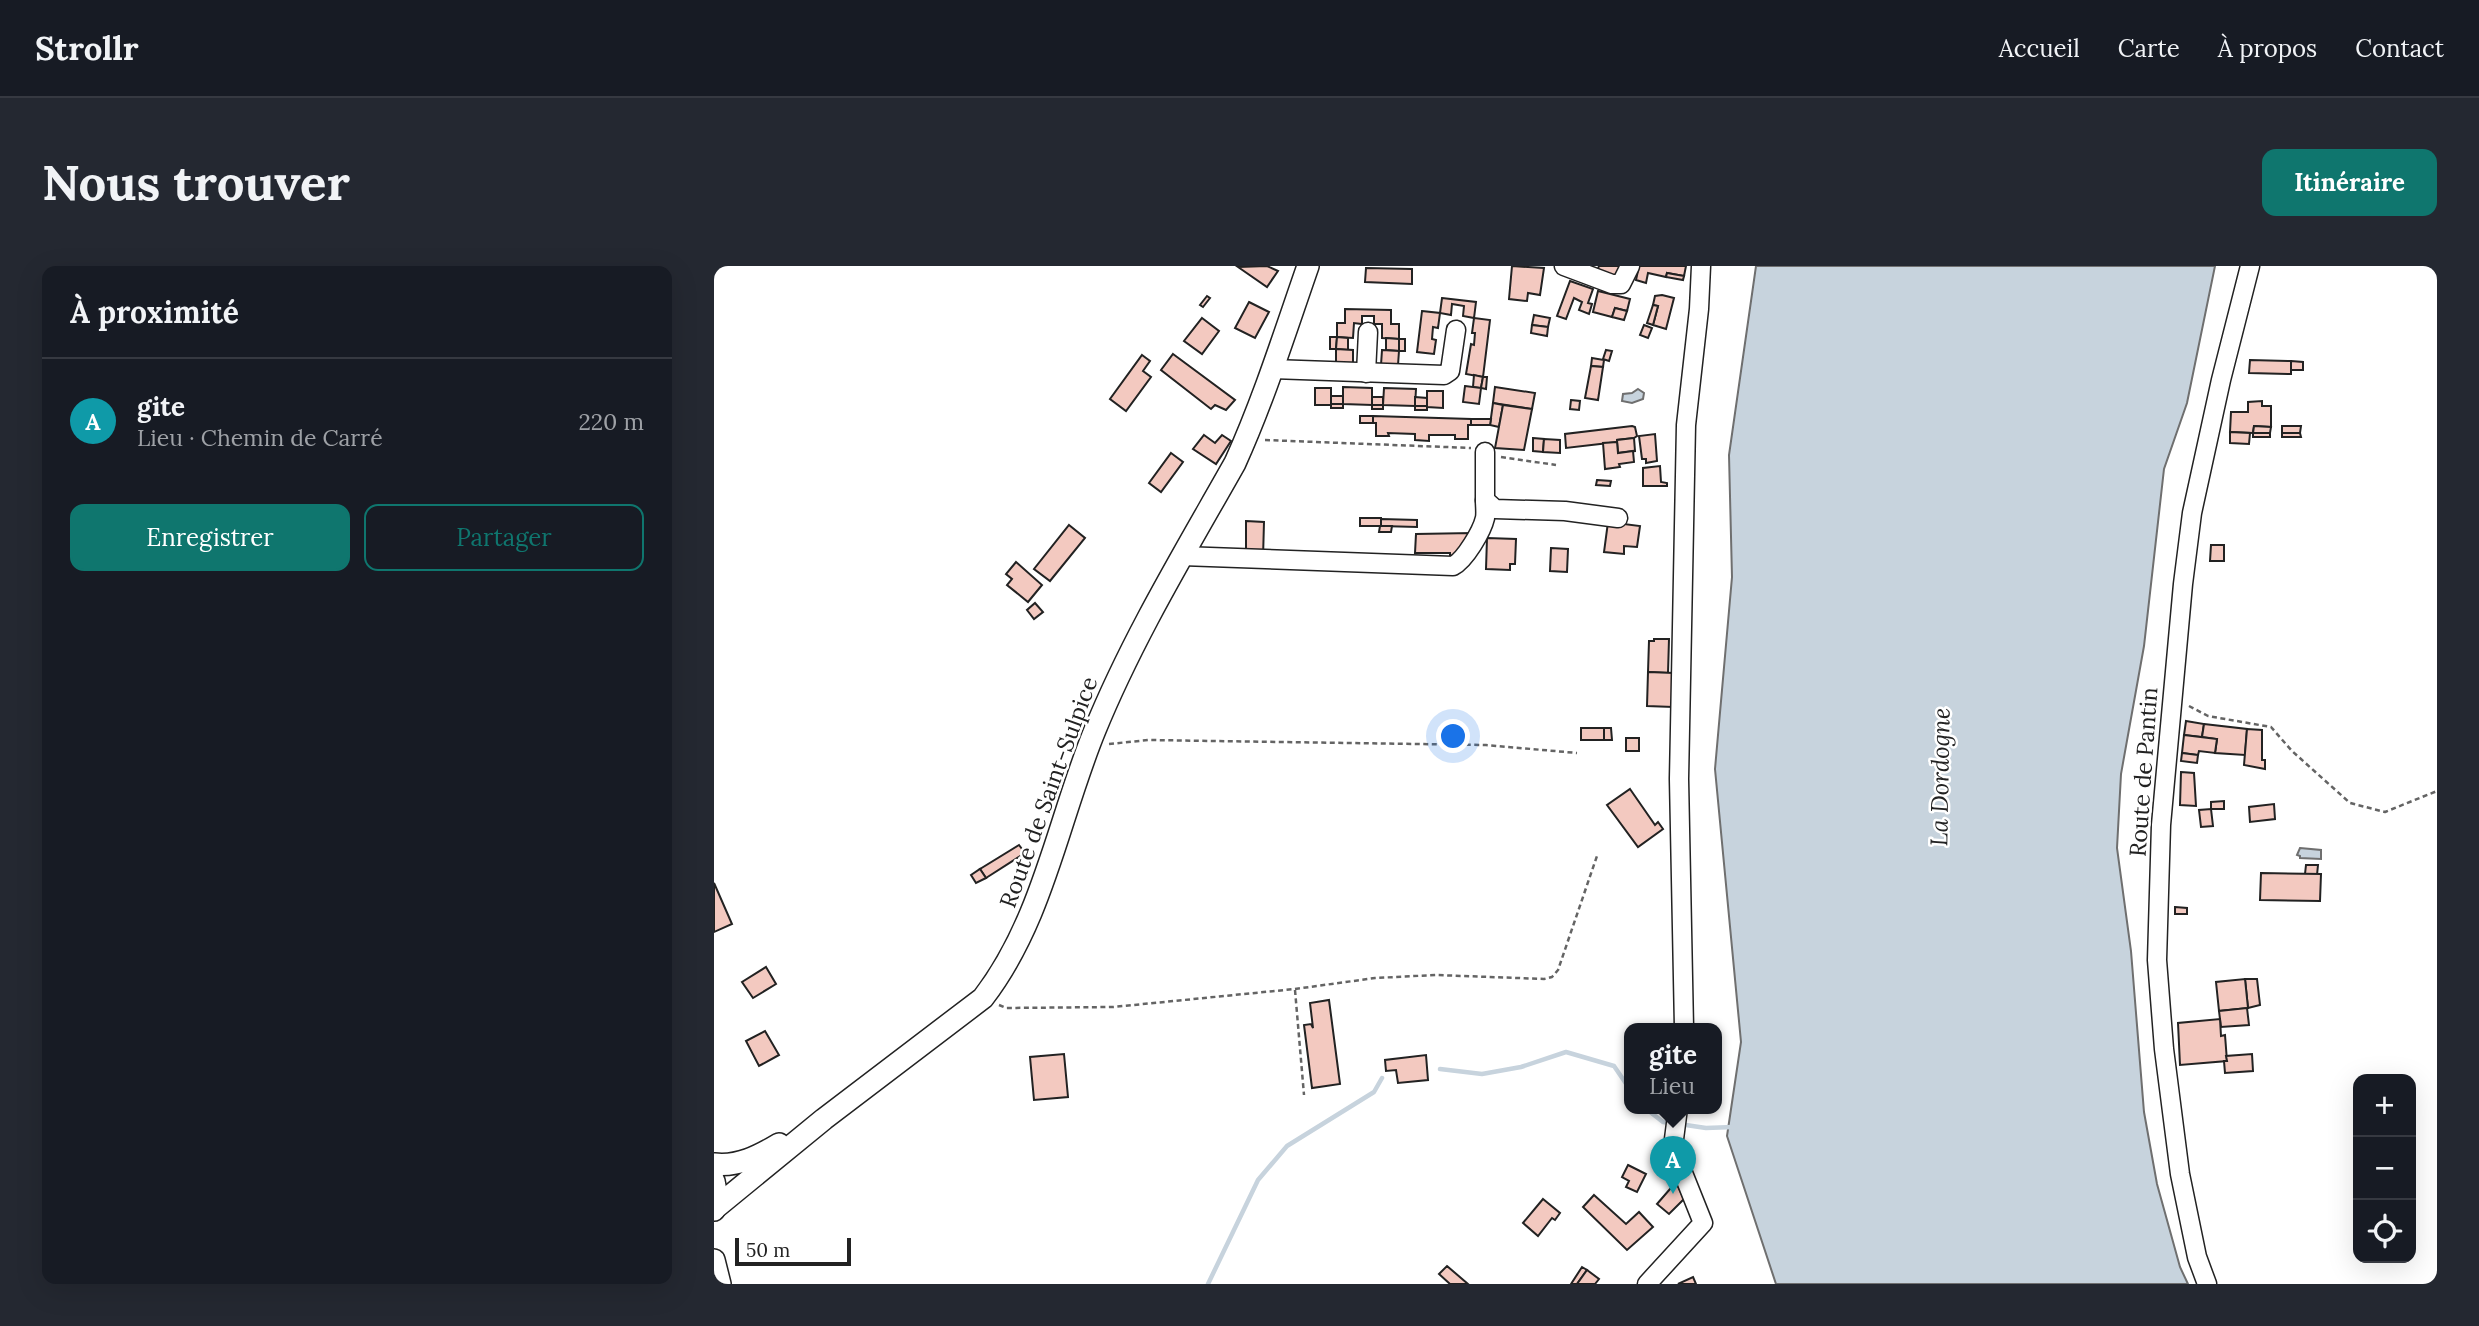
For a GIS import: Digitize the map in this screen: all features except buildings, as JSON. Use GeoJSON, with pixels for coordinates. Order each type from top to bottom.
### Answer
{"type":"FeatureCollection","features":[{"type":"Feature","properties":{"kind":"main road","name":"Route de Saint-Sulpice"},"geometry":{"type":"LineString","coordinates":[[824,1119],[983,998],[1013,955],[1050,862],[1088,747],[1109,696],[1182,556],[1235,463],[1308,266]]}},
{"type":"Feature","properties":{"kind":"main road"},"geometry":{"type":"LineString","coordinates":[[714,1164],[725,1166],[756,1158],[824,1119]]}},
{"type":"Feature","properties":{"kind":"main road"},"geometry":{"type":"LineString","coordinates":[[714,1210],[824,1119]]}},
{"type":"Feature","properties":{"kind":"main road"},"geometry":{"type":"LineString","coordinates":[[714,1181],[717,1197],[714,1210]]}},
{"type":"Feature","properties":{"kind":"main road"},"geometry":{"type":"LineString","coordinates":[[714,1260],[720,1284]]}},
{"type":"Feature","properties":{"kind":"street"},"geometry":{"type":"LineString","coordinates":[[1564,266],[1612,284],[1621,284],[1630,266]]}},
{"type":"Feature","properties":{"kind":"street"},"geometry":{"type":"LineString","coordinates":[[1684,1023],[1679,779],[1686,425],[1701,266]]}},
{"type":"Feature","properties":{"kind":"street","name":"Route de Pantin"},"geometry":{"type":"LineString","coordinates":[[2207,1284],[2197,1257],[2180,1174],[2164,1049],[2157,960],[2161,825],[2192,513],[2221,380],[2250,266]]}},
{"type":"Feature","properties":{"kind":"street"},"geometry":{"type":"LineString","coordinates":[[1272,369],[1447,374],[1451,368],[1456,330]]}},
{"type":"Feature","properties":{"kind":"street"},"geometry":{"type":"LineString","coordinates":[[1366,373],[1368,332]]}},
{"type":"Feature","properties":{"kind":"street"},"geometry":{"type":"LineString","coordinates":[[1182,556],[1452,566],[1465,556],[1485,517],[1485,452]]}},
{"type":"Feature","properties":{"kind":"street"},"geometry":{"type":"LineString","coordinates":[[1485,500],[1495,509],[1555,510],[1618,517]]}},
{"type":"Feature","properties":{"kind":"street"},"geometry":{"type":"LineString","coordinates":[[1647,1284],[1703,1223],[1681,1168]]}},
{"type":"Feature","properties":{"kind":"path"},"geometry":{"type":"LineString","coordinates":[[1246,439],[1477,448],[1497,457],[1556,465]]}},
{"type":"Feature","properties":{"kind":"path"},"geometry":{"type":"LineString","coordinates":[[2173,697],[2208,716],[2271,727],[2292,751],[2350,803],[2385,812],[2437,790]]}},
{"type":"Feature","properties":{"kind":"path"},"geometry":{"type":"LineString","coordinates":[[1088,747],[1147,740],[1486,746],[1577,753]]}},
{"type":"Feature","properties":{"kind":"path"},"geometry":{"type":"LineString","coordinates":[[983,998],[1006,1009],[1113,1007],[1295,989],[1375,978],[1436,975],[1544,979],[1552,977],[1558,970],[1598,853]]}},
{"type":"Feature","properties":{"kind":"path"},"geometry":{"type":"LineString","coordinates":[[1295,989],[1304,1095]]}},
{"type":"Feature","properties":{"kind":"water","name":"La Dordogne"},"geometry":{"type":"Polygon","coordinates":[[[1756,266],[2215,266],[2187,403],[2164,469],[2144,646],[2121,774],[2117,848],[2131,951],[2144,1112],[2157,1184],[2180,1267],[2188,1284],[1776,1284],[1727,1136],[1741,1042],[1715,769],[1732,577],[1729,455],[1756,266]]]}},
{"type":"Feature","properties":{"kind":"water"},"geometry":{"type":"Polygon","coordinates":[[[1638,389],[1644,393],[1643,399],[1632,403],[1622,401],[1623,394],[1638,389]]]}},
{"type":"Feature","properties":{"kind":"water"},"geometry":{"type":"Polygon","coordinates":[[[2300,848],[2321,850],[2321,859],[2300,858],[2297,855],[2300,848]]]}},
{"type":"Feature","properties":{"kind":"waterway"},"geometry":{"type":"LineString","coordinates":[[1440,1069],[1482,1074],[1521,1067],[1566,1052],[1614,1066],[1624,1081]]}},
{"type":"Feature","properties":{"kind":"waterway"},"geometry":{"type":"LineString","coordinates":[[1208,1284],[1258,1180],[1287,1146],[1374,1092],[1382,1078]]}},
{"type":"Feature","properties":{"kind":"waterway"},"geometry":{"type":"LineString","coordinates":[[1653,1114],[1663,1122],[1671,1123]]}},
{"type":"Feature","properties":{"kind":"waterway"},"geometry":{"type":"LineString","coordinates":[[1679,1124],[1706,1128],[1733,1127]]}},
{"type":"Feature","properties":{"kind":"place","name":"gite"},"geometry":{"type":"Point","coordinates":[1673,1194]}}]}
